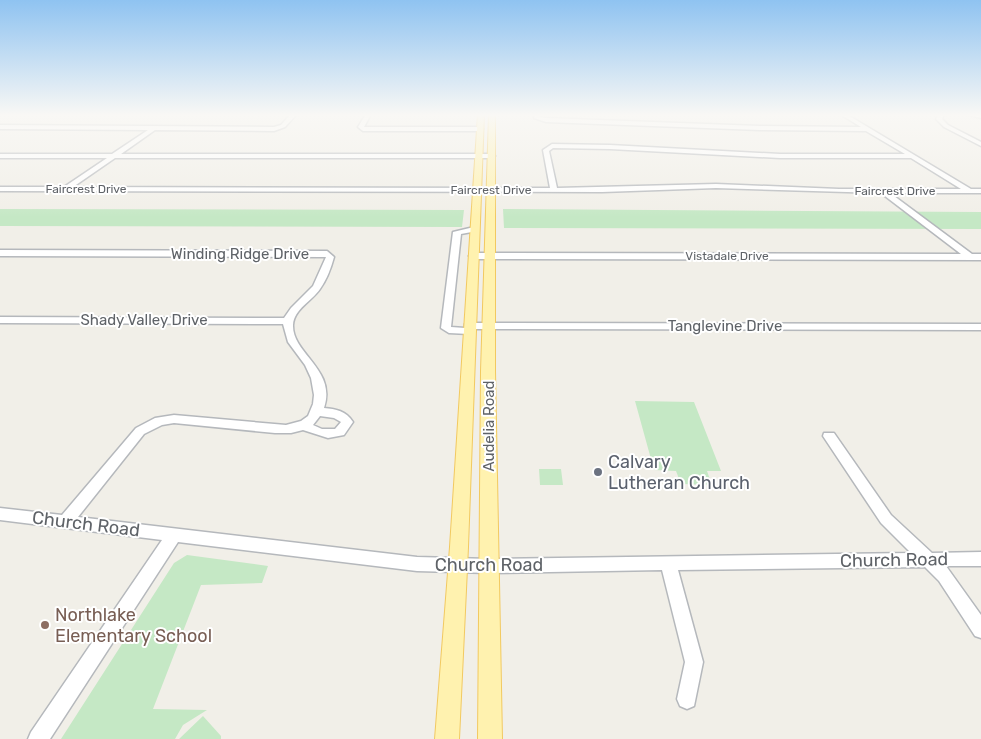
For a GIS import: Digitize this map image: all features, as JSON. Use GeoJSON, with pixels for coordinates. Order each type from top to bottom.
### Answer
{"type":"FeatureCollection","features":[{"type":"Feature","properties":{"kind":"main road","name":"Audelia Road"},"geometry":{"type":"LineString","coordinates":[[484,148],[485,156]]}},
{"type":"Feature","properties":{"kind":"main road","name":"Audelia Road"},"geometry":{"type":"LineString","coordinates":[[486,148],[484,190],[490,256],[490,739]]}},
{"type":"Feature","properties":{"kind":"main road","name":"Audelia Road"},"geometry":{"type":"LineString","coordinates":[[447,739],[458,566],[474,229],[484,190]]}},
{"type":"Feature","properties":{"kind":"street"},"geometry":{"type":"LineString","coordinates":[[66,189],[126,148]]}},
{"type":"Feature","properties":{"kind":"street"},"geometry":{"type":"LineString","coordinates":[[548,148],[546,150],[554,190]]}},
{"type":"Feature","properties":{"kind":"street"},"geometry":{"type":"LineString","coordinates":[[638,148],[780,156],[912,156]]}},
{"type":"Feature","properties":{"kind":"street"},"geometry":{"type":"LineString","coordinates":[[900,148],[969,191]]}},
{"type":"Feature","properties":{"kind":"street"},"geometry":{"type":"LineString","coordinates":[[0,156],[485,156]]}},
{"type":"Feature","properties":{"kind":"street","name":"Faircrest Drive"},"geometry":{"type":"LineString","coordinates":[[0,189],[642,190],[716,186],[883,191],[981,191]]}},
{"type":"Feature","properties":{"kind":"street"},"geometry":{"type":"LineString","coordinates":[[883,191],[970,257]]}},
{"type":"Feature","properties":{"kind":"street"},"geometry":{"type":"LineString","coordinates":[[469,328],[449,330],[446,328],[457,232],[474,229]]}},
{"type":"Feature","properties":{"kind":"street","name":"Winding Ridge Drive"},"geometry":{"type":"LineString","coordinates":[[0,253],[327,254],[330,257],[329,262],[318,285],[288,321]]}},
{"type":"Feature","properties":{"kind":"street","name":"Vistadale Drive"},"geometry":{"type":"LineString","coordinates":[[473,256],[981,257]]}},
{"type":"Feature","properties":{"kind":"street","name":"Shady Valley Drive"},"geometry":{"type":"LineString","coordinates":[[0,320],[288,321]]}},
{"type":"Feature","properties":{"kind":"street"},"geometry":{"type":"LineString","coordinates":[[66,521],[140,431],[159,421],[174,419],[283,429],[304,425],[313,419],[318,412],[320,394],[318,380],[313,369],[292,340],[288,331],[288,321]]}},
{"type":"Feature","properties":{"kind":"street","name":"Tanglevine Drive"},"geometry":{"type":"LineString","coordinates":[[469,328],[489,326],[981,327]]}},
{"type":"Feature","properties":{"kind":"street"},"geometry":{"type":"LineString","coordinates":[[304,425],[312,431],[323,434],[340,432],[346,427],[348,422],[345,417],[338,414],[318,412]]}},
{"type":"Feature","properties":{"kind":"street"},"geometry":{"type":"LineString","coordinates":[[828,436],[886,519],[944,576],[981,630]]}},
{"type":"Feature","properties":{"kind":"street","name":"Church Road"},"geometry":{"type":"LineString","coordinates":[[0,514],[417,564],[458,566],[981,558]]}},
{"type":"Feature","properties":{"kind":"street"},"geometry":{"type":"LineString","coordinates":[[38,739],[174,534]]}},
{"type":"Feature","properties":{"kind":"street"},"geometry":{"type":"LineString","coordinates":[[668,563],[694,662],[687,699]]}},
{"type":"Feature","properties":{"kind":"green space"},"geometry":{"type":"Polygon","coordinates":[[[0,209],[464,210],[462,227],[0,226],[0,209]]]}},
{"type":"Feature","properties":{"kind":"green space"},"geometry":{"type":"Polygon","coordinates":[[[503,209],[981,212],[981,229],[504,228],[503,209]]]}},
{"type":"Feature","properties":{"kind":"green space"},"geometry":{"type":"Polygon","coordinates":[[[635,401],[694,402],[721,471],[707,471],[712,485],[681,484],[676,471],[654,470],[635,401]]]}},
{"type":"Feature","properties":{"kind":"green space"},"geometry":{"type":"Polygon","coordinates":[[[539,469],[561,469],[563,485],[540,485],[539,469]]]}},
{"type":"Feature","properties":{"kind":"green space"},"geometry":{"type":"Polygon","coordinates":[[[187,555],[268,566],[262,583],[201,585],[153,709],[207,710],[183,725],[175,739],[61,739],[174,563],[187,555]]]}},
{"type":"Feature","properties":{"kind":"green space"},"geometry":{"type":"Polygon","coordinates":[[[203,716],[221,736],[221,739],[179,739],[203,716]]]}},
{"type":"Feature","properties":{"kind":"place","name":"Calvary Lutheran Church"},"geometry":{"type":"Point","coordinates":[598,472]}},
{"type":"Feature","properties":{"kind":"place","name":"Northlake Elementary School"},"geometry":{"type":"Point","coordinates":[45,625]}}]}
